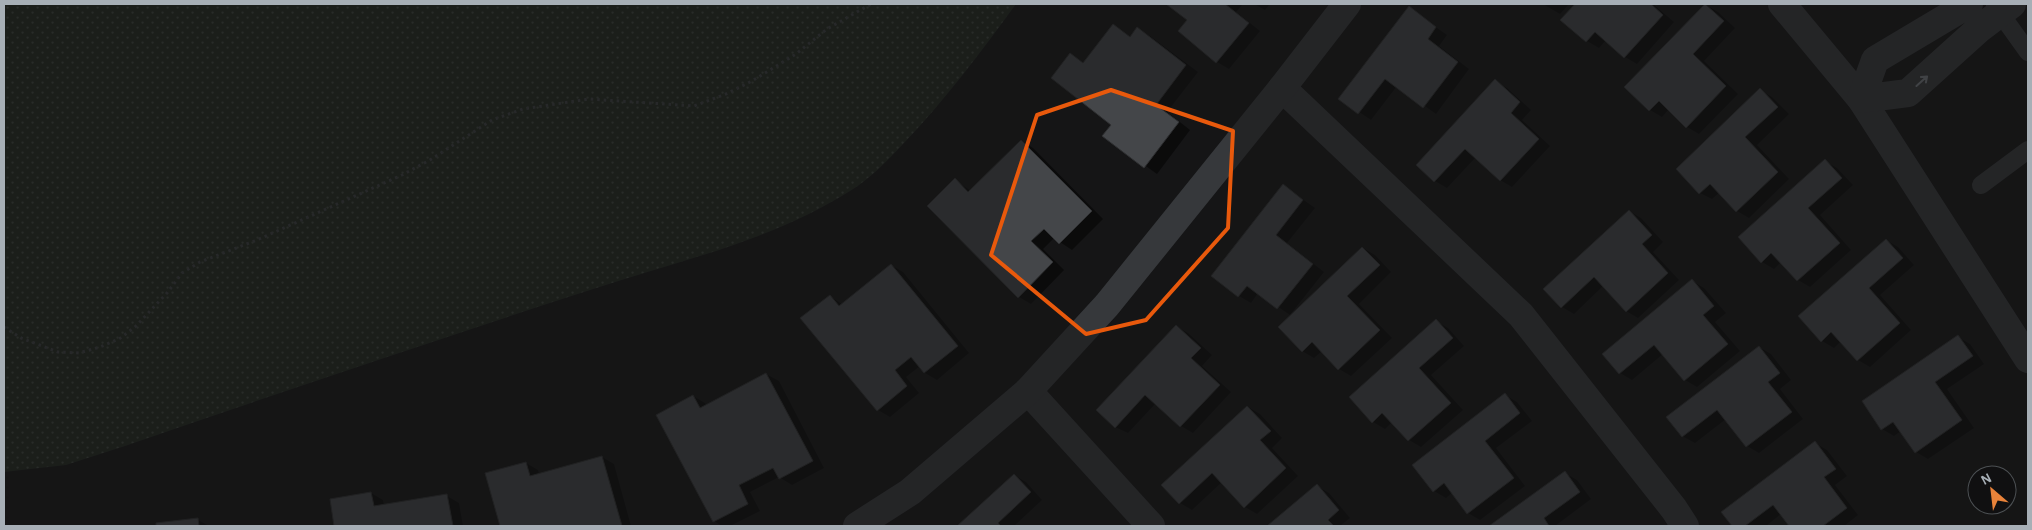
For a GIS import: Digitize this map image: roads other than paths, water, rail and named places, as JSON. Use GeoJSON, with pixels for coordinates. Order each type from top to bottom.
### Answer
{"type":"FeatureCollection","features":[{"type":"Feature","properties":{"kind":"street"},"geometry":{"type":"LineString","coordinates":[[857,526],[910,492],[1028,391],[1107,305],[1282,88],[1347,4]]}},
{"type":"Feature","properties":{"kind":"street"},"geometry":{"type":"LineString","coordinates":[[1782,4],[1861,99],[2028,359]]}},
{"type":"Feature","properties":{"kind":"street"},"geometry":{"type":"LineString","coordinates":[[1861,99],[1875,60],[1969,4]]}},
{"type":"Feature","properties":{"kind":"street"},"geometry":{"type":"LineString","coordinates":[[1861,99],[1908,93],[2002,7]]}},
{"type":"Feature","properties":{"kind":"street"},"geometry":{"type":"LineString","coordinates":[[1282,88],[1521,315],[1674,509],[1685,526]]}},
{"type":"Feature","properties":{"kind":"street"},"geometry":{"type":"LineString","coordinates":[[1028,391],[1151,526]]}},
{"type":"Feature","properties":{"kind":"lane"},"geometry":{"type":"LineString","coordinates":[[2002,7],[2028,52]]}},
{"type":"Feature","properties":{"kind":"lane"},"geometry":{"type":"LineString","coordinates":[[1981,185],[2028,150]]}}]}
